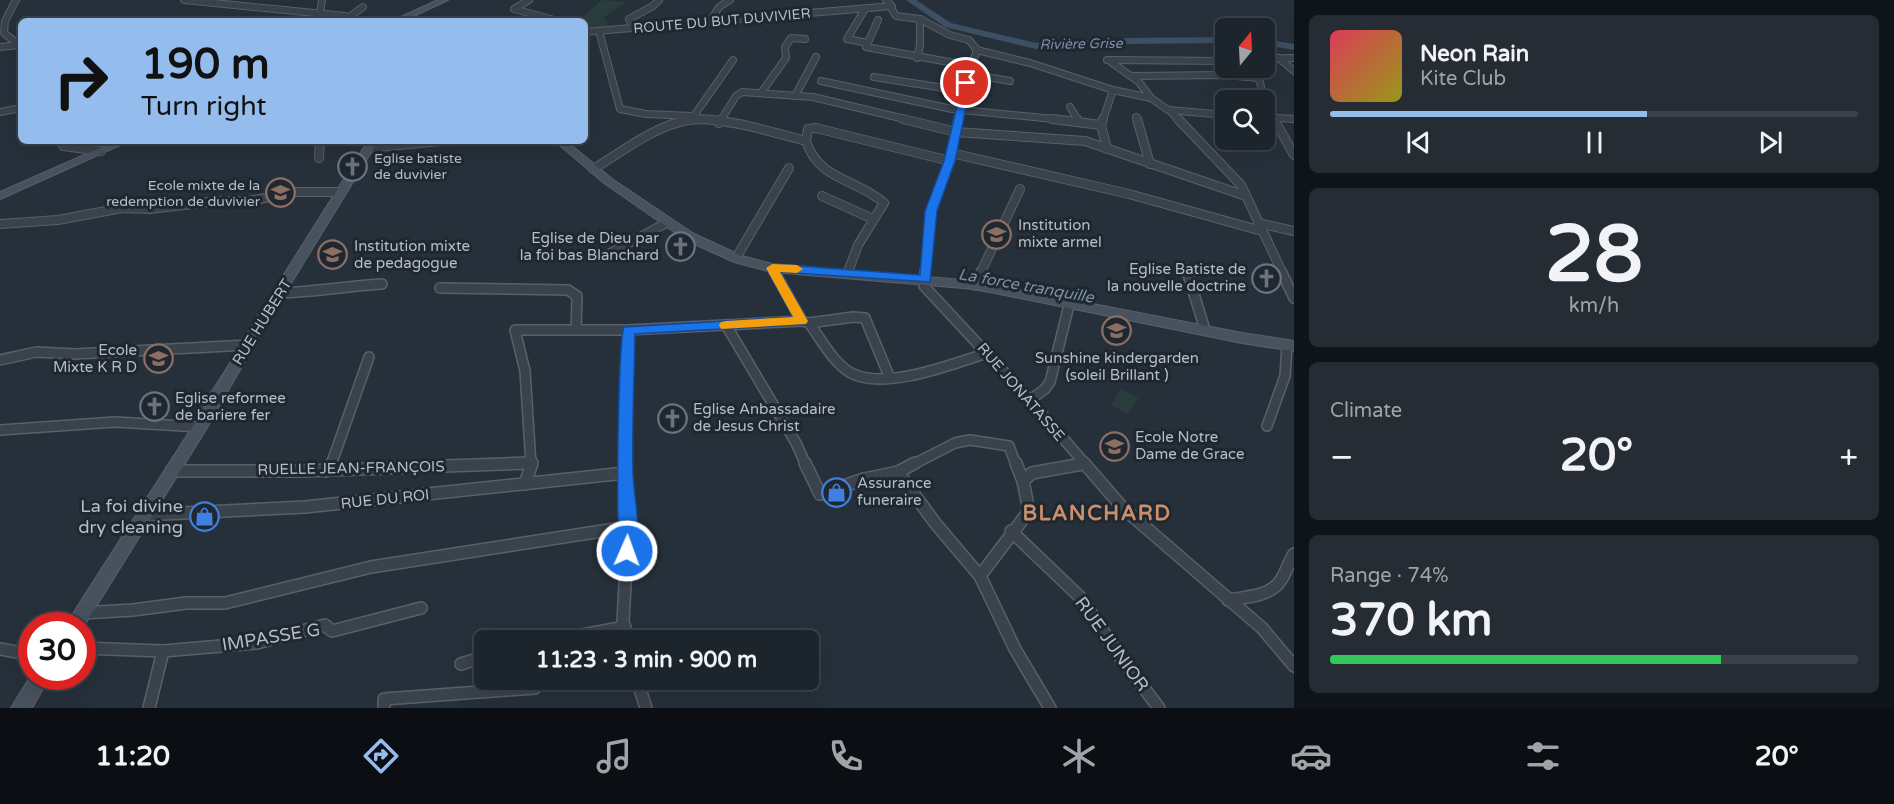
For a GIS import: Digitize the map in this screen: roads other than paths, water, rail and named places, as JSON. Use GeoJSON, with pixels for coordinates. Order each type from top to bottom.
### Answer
{"type":"FeatureCollection","features":[{"type":"Feature","properties":{"kind":"street"},"geometry":{"type":"LineString","coordinates":[[16,0],[3,25],[4,33],[18,44]]}},
{"type":"Feature","properties":{"kind":"street"},"geometry":{"type":"LineString","coordinates":[[184,0],[320,13],[348,18],[363,7]]}},
{"type":"Feature","properties":{"kind":"street"},"geometry":{"type":"LineString","coordinates":[[320,13],[322,0]]}},
{"type":"Feature","properties":{"kind":"street"},"geometry":{"type":"LineString","coordinates":[[403,18],[444,0]]}},
{"type":"Feature","properties":{"kind":"street"},"geometry":{"type":"LineString","coordinates":[[529,0],[514,9],[547,18]]}},
{"type":"Feature","properties":{"kind":"street"},"geometry":{"type":"LineString","coordinates":[[633,28],[629,19],[653,6],[659,0]]}},
{"type":"Feature","properties":{"kind":"street"},"geometry":{"type":"LineString","coordinates":[[711,20],[719,7],[730,0]]}},
{"type":"Feature","properties":{"kind":"street"},"geometry":{"type":"LineString","coordinates":[[886,0],[896,16],[920,19],[950,35],[969,40],[977,50],[1030,63],[1113,90],[1151,98]]}},
{"type":"Feature","properties":{"kind":"street","name":"ROUTE DU BUT DUVIVIER"},"geometry":{"type":"LineString","coordinates":[[588,32],[891,5]]}},
{"type":"Feature","properties":{"kind":"street"},"geometry":{"type":"LineString","coordinates":[[865,9],[847,39],[868,44],[867,46],[880,51],[1010,81]]}},
{"type":"Feature","properties":{"kind":"street"},"geometry":{"type":"LineString","coordinates":[[917,58],[920,45],[920,19]]}},
{"type":"Feature","properties":{"kind":"street"},"geometry":{"type":"LineString","coordinates":[[868,44],[878,20]]}},
{"type":"Feature","properties":{"kind":"street"},"geometry":{"type":"LineString","coordinates":[[599,31],[620,109],[693,118],[806,141]]}},
{"type":"Feature","properties":{"kind":"street"},"geometry":{"type":"LineString","coordinates":[[760,93],[786,58],[785,47],[791,38],[805,39]]}},
{"type":"Feature","properties":{"kind":"street"},"geometry":{"type":"LineString","coordinates":[[0,47],[18,45]]}},
{"type":"Feature","properties":{"kind":"street"},"geometry":{"type":"LineString","coordinates":[[926,279],[931,211],[950,157],[963,91],[977,50]]}},
{"type":"Feature","properties":{"kind":"street"},"geometry":{"type":"LineString","coordinates":[[795,96],[816,57]]}},
{"type":"Feature","properties":{"kind":"street"},"geometry":{"type":"LineString","coordinates":[[1275,58],[1294,58]]}},
{"type":"Feature","properties":{"kind":"street"},"geometry":{"type":"LineString","coordinates":[[1279,58],[1294,70]]}},
{"type":"Feature","properties":{"kind":"street"},"geometry":{"type":"LineString","coordinates":[[594,169],[654,135],[693,118],[733,60]]}},
{"type":"Feature","properties":{"kind":"street"},"geometry":{"type":"LineString","coordinates":[[1215,61],[1107,60],[1139,82],[1151,98],[1168,110],[1239,182],[1294,297]]}},
{"type":"Feature","properties":{"kind":"street"},"geometry":{"type":"LineString","coordinates":[[1132,76],[1215,75]]}},
{"type":"Feature","properties":{"kind":"street"},"geometry":{"type":"LineString","coordinates":[[874,77],[963,91]]}},
{"type":"Feature","properties":{"kind":"street"},"geometry":{"type":"LineString","coordinates":[[1260,78],[1261,90]]}},
{"type":"Feature","properties":{"kind":"street"},"geometry":{"type":"LineString","coordinates":[[821,81],[959,110],[988,111],[1101,125]]}},
{"type":"Feature","properties":{"kind":"street"},"geometry":{"type":"LineString","coordinates":[[1107,149],[1101,125],[1113,90]]}},
{"type":"Feature","properties":{"kind":"street"},"geometry":{"type":"LineString","coordinates":[[719,123],[736,96],[742,92],[813,97],[956,132],[1077,141],[1246,196]]}},
{"type":"Feature","properties":{"kind":"street"},"geometry":{"type":"LineString","coordinates":[[1070,107],[1078,121]]}},
{"type":"Feature","properties":{"kind":"street"},"geometry":{"type":"LineString","coordinates":[[0,112],[18,109]]}},
{"type":"Feature","properties":{"kind":"street"},"geometry":{"type":"LineString","coordinates":[[1168,110],[1215,114]]}},
{"type":"Feature","properties":{"kind":"street"},"geometry":{"type":"LineString","coordinates":[[1136,117],[1150,164]]}},
{"type":"Feature","properties":{"kind":"street"},"geometry":{"type":"LineString","coordinates":[[1294,118],[1276,117],[1289,149],[1294,155]]}},
{"type":"Feature","properties":{"kind":"street"},"geometry":{"type":"LineString","coordinates":[[848,273],[858,245],[884,203],[820,168],[808,154],[806,141],[808,129],[816,128],[1139,196],[1260,227],[1294,231]]}},
{"type":"Feature","properties":{"kind":"street"},"geometry":{"type":"LineString","coordinates":[[64,144],[63,146],[66,147],[101,151]]}},
{"type":"Feature","properties":{"kind":"street"},"geometry":{"type":"LineString","coordinates":[[0,196],[117,144]]}},
{"type":"Feature","properties":{"kind":"street"},"geometry":{"type":"LineString","coordinates":[[319,158],[320,144]]}},
{"type":"Feature","properties":{"kind":"street","name":"RUE HUBERT"},"geometry":{"type":"LineString","coordinates":[[83,612],[200,427],[371,144]]}},
{"type":"Feature","properties":{"kind":"street"},"geometry":{"type":"LineString","coordinates":[[564,144],[594,169],[696,240],[736,258],[772,268],[926,279],[975,285],[1290,345],[1285,379],[1267,426]]}},
{"type":"Feature","properties":{"kind":"street"},"geometry":{"type":"LineString","coordinates":[[736,258],[789,168]]}},
{"type":"Feature","properties":{"kind":"street"},"geometry":{"type":"LineString","coordinates":[[975,285],[1020,189]]}},
{"type":"Feature","properties":{"kind":"street"},"geometry":{"type":"LineString","coordinates":[[0,224],[58,220],[122,208],[249,201],[296,192],[342,192]]}},
{"type":"Feature","properties":{"kind":"street"},"geometry":{"type":"LineString","coordinates":[[822,196],[833,203],[873,219]]}},
{"type":"Feature","properties":{"kind":"street"},"geometry":{"type":"LineString","coordinates":[[602,258],[668,222]]}},
{"type":"Feature","properties":{"kind":"street"},"geometry":{"type":"LineString","coordinates":[[772,268],[805,322],[848,371],[864,378],[937,369],[987,352]]}},
{"type":"Feature","properties":{"kind":"street"},"geometry":{"type":"LineString","coordinates":[[1186,268],[1204,330]]}},
{"type":"Feature","properties":{"kind":"street","name":"RUE JONATASSE"},"geometry":{"type":"LineString","coordinates":[[926,279],[924,286],[928,292],[987,352],[1082,464],[1122,507],[1262,628],[1294,666]]}},
{"type":"Feature","properties":{"kind":"street"},"geometry":{"type":"LineString","coordinates":[[280,292],[313,292],[344,285],[382,284]]}},
{"type":"Feature","properties":{"kind":"street"},"geometry":{"type":"LineString","coordinates":[[440,288],[568,290],[577,296],[576,330]]}},
{"type":"Feature","properties":{"kind":"street"},"geometry":{"type":"LineString","coordinates":[[1030,400],[1045,389],[1050,382],[1069,304]]}},
{"type":"Feature","properties":{"kind":"street"},"geometry":{"type":"LineString","coordinates":[[525,484],[532,463],[525,371],[515,330],[628,330],[865,318],[889,376]]}},
{"type":"Feature","properties":{"kind":"street"},"geometry":{"type":"LineString","coordinates":[[726,325],[796,443],[820,494],[864,479],[898,472],[955,443],[970,440],[1009,446],[1023,481],[1029,511],[1011,531],[980,576]]}},
{"type":"Feature","properties":{"kind":"street"},"geometry":{"type":"LineString","coordinates":[[626,630],[622,622],[628,527],[625,472],[628,330]]}},
{"type":"Feature","properties":{"kind":"street"},"geometry":{"type":"LineString","coordinates":[[0,360],[36,352],[75,354],[248,345]]}},
{"type":"Feature","properties":{"kind":"street"},"geometry":{"type":"LineString","coordinates":[[326,471],[334,460],[369,357]]}},
{"type":"Feature","properties":{"kind":"street"},"geometry":{"type":"LineString","coordinates":[[0,430],[115,422],[200,427]]}},
{"type":"Feature","properties":{"kind":"street","name":"RUELLE JEAN-FRANÇOIS"},"geometry":{"type":"LineString","coordinates":[[171,471],[326,471],[532,463]]}},
{"type":"Feature","properties":{"kind":"street"},"geometry":{"type":"LineString","coordinates":[[1023,481],[1032,473],[1082,464]]}},
{"type":"Feature","properties":{"kind":"street","name":"RUE DU ROI"},"geometry":{"type":"LineString","coordinates":[[143,515],[304,507],[625,472]]}},
{"type":"Feature","properties":{"kind":"street"},"geometry":{"type":"LineString","coordinates":[[898,472],[935,523],[980,576],[1015,649],[1050,708]]}},
{"type":"Feature","properties":{"kind":"street"},"geometry":{"type":"LineString","coordinates":[[96,617],[186,603],[225,603],[371,567],[628,527]]}},
{"type":"Feature","properties":{"kind":"street","name":"RUE JUNIOR"},"geometry":{"type":"LineString","coordinates":[[1011,531],[1081,598],[1121,658],[1159,708]]}},
{"type":"Feature","properties":{"kind":"street"},"geometry":{"type":"LineString","coordinates":[[1227,600],[1270,589],[1280,582],[1294,554]]}},
{"type":"Feature","properties":{"kind":"street","name":"IMPASSE G"},"geometry":{"type":"LineString","coordinates":[[96,650],[163,651],[258,643],[325,625],[332,631],[420,608]]}},
{"type":"Feature","properties":{"kind":"street"},"geometry":{"type":"LineString","coordinates":[[609,630],[625,627]]}},
{"type":"Feature","properties":{"kind":"street"},"geometry":{"type":"LineString","coordinates":[[0,649],[18,652]]}},
{"type":"Feature","properties":{"kind":"street"},"geometry":{"type":"LineString","coordinates":[[149,708],[163,651]]}},
{"type":"Feature","properties":{"kind":"street"},"geometry":{"type":"LineString","coordinates":[[461,664],[474,660]]}},
{"type":"Feature","properties":{"kind":"street"},"geometry":{"type":"LineString","coordinates":[[21,708],[32,690]]}},
{"type":"Feature","properties":{"kind":"street"},"geometry":{"type":"LineString","coordinates":[[384,704],[515,690]]}},
{"type":"Feature","properties":{"kind":"street"},"geometry":{"type":"LineString","coordinates":[[640,690],[646,708]]}},
{"type":"Feature","properties":{"kind":"waterway","name":"Rivière Grise"},"geometry":{"type":"LineString","coordinates":[[910,0],[948,25],[1036,46],[1123,41],[1215,40]]}},
{"type":"Feature","properties":{"kind":"waterway","name":"Rivière Grise"},"geometry":{"type":"LineString","coordinates":[[1275,44],[1294,47]]}},
{"type":"Feature","properties":{"kind":"waterway"},"geometry":{"type":"LineString","coordinates":[[0,115],[18,112]]}},
{"type":"Feature","properties":{"kind":"waterway","name":"La force tranquille"},"geometry":{"type":"LineString","coordinates":[[966,288],[996,293]]}},
{"type":"Feature","properties":{"kind":"waterway"},"geometry":{"type":"LineString","coordinates":[[192,420],[231,362]]}},
{"type":"Feature","properties":{"kind":"place","name":"Eglise batiste de duvivier"},"geometry":{"type":"Point","coordinates":[353,166]}},
{"type":"Feature","properties":{"kind":"place","name":"Ecole mixte de la redemption de duvivier"},"geometry":{"type":"Point","coordinates":[281,193]}},
{"type":"Feature","properties":{"kind":"place","name":"Institution mixte armel"},"geometry":{"type":"Point","coordinates":[997,234]}},
{"type":"Feature","properties":{"kind":"place","name":"Eglise de Dieu par la foi bas Blanchard"},"geometry":{"type":"Point","coordinates":[680,247]}},
{"type":"Feature","properties":{"kind":"place","name":"Institution mixte de pedagogue"},"geometry":{"type":"Point","coordinates":[333,255]}},
{"type":"Feature","properties":{"kind":"place","name":"Eglise Batiste de la nouvelle doctrine"},"geometry":{"type":"Point","coordinates":[1267,278]}},
{"type":"Feature","properties":{"kind":"place","name":"Sunshine kindergarden (soleil Brillant )"},"geometry":{"type":"Point","coordinates":[1117,331]}},
{"type":"Feature","properties":{"kind":"place","name":"Ecole Mixte K R D"},"geometry":{"type":"Point","coordinates":[158,359]}},
{"type":"Feature","properties":{"kind":"place","name":"Eglise reformee de bariere fer"},"geometry":{"type":"Point","coordinates":[154,407]}},
{"type":"Feature","properties":{"kind":"place","name":"Eglise Anbassadaire de Jesus Christ"},"geometry":{"type":"Point","coordinates":[672,418]}},
{"type":"Feature","properties":{"kind":"place","name":"Ecole Notre Dame de Grace"},"geometry":{"type":"Point","coordinates":[1114,446]}},
{"type":"Feature","properties":{"kind":"place","name":"Assurance funeraire"},"geometry":{"type":"Point","coordinates":[836,492]}},
{"type":"Feature","properties":{"kind":"place","name":"La foi divine dry cleaning"},"geometry":{"type":"Point","coordinates":[204,516]}},
{"type":"Feature","properties":{"kind":"district","name":"BLANCHARD"},"geometry":{"type":"Point","coordinates":[1097,513]}}]}
